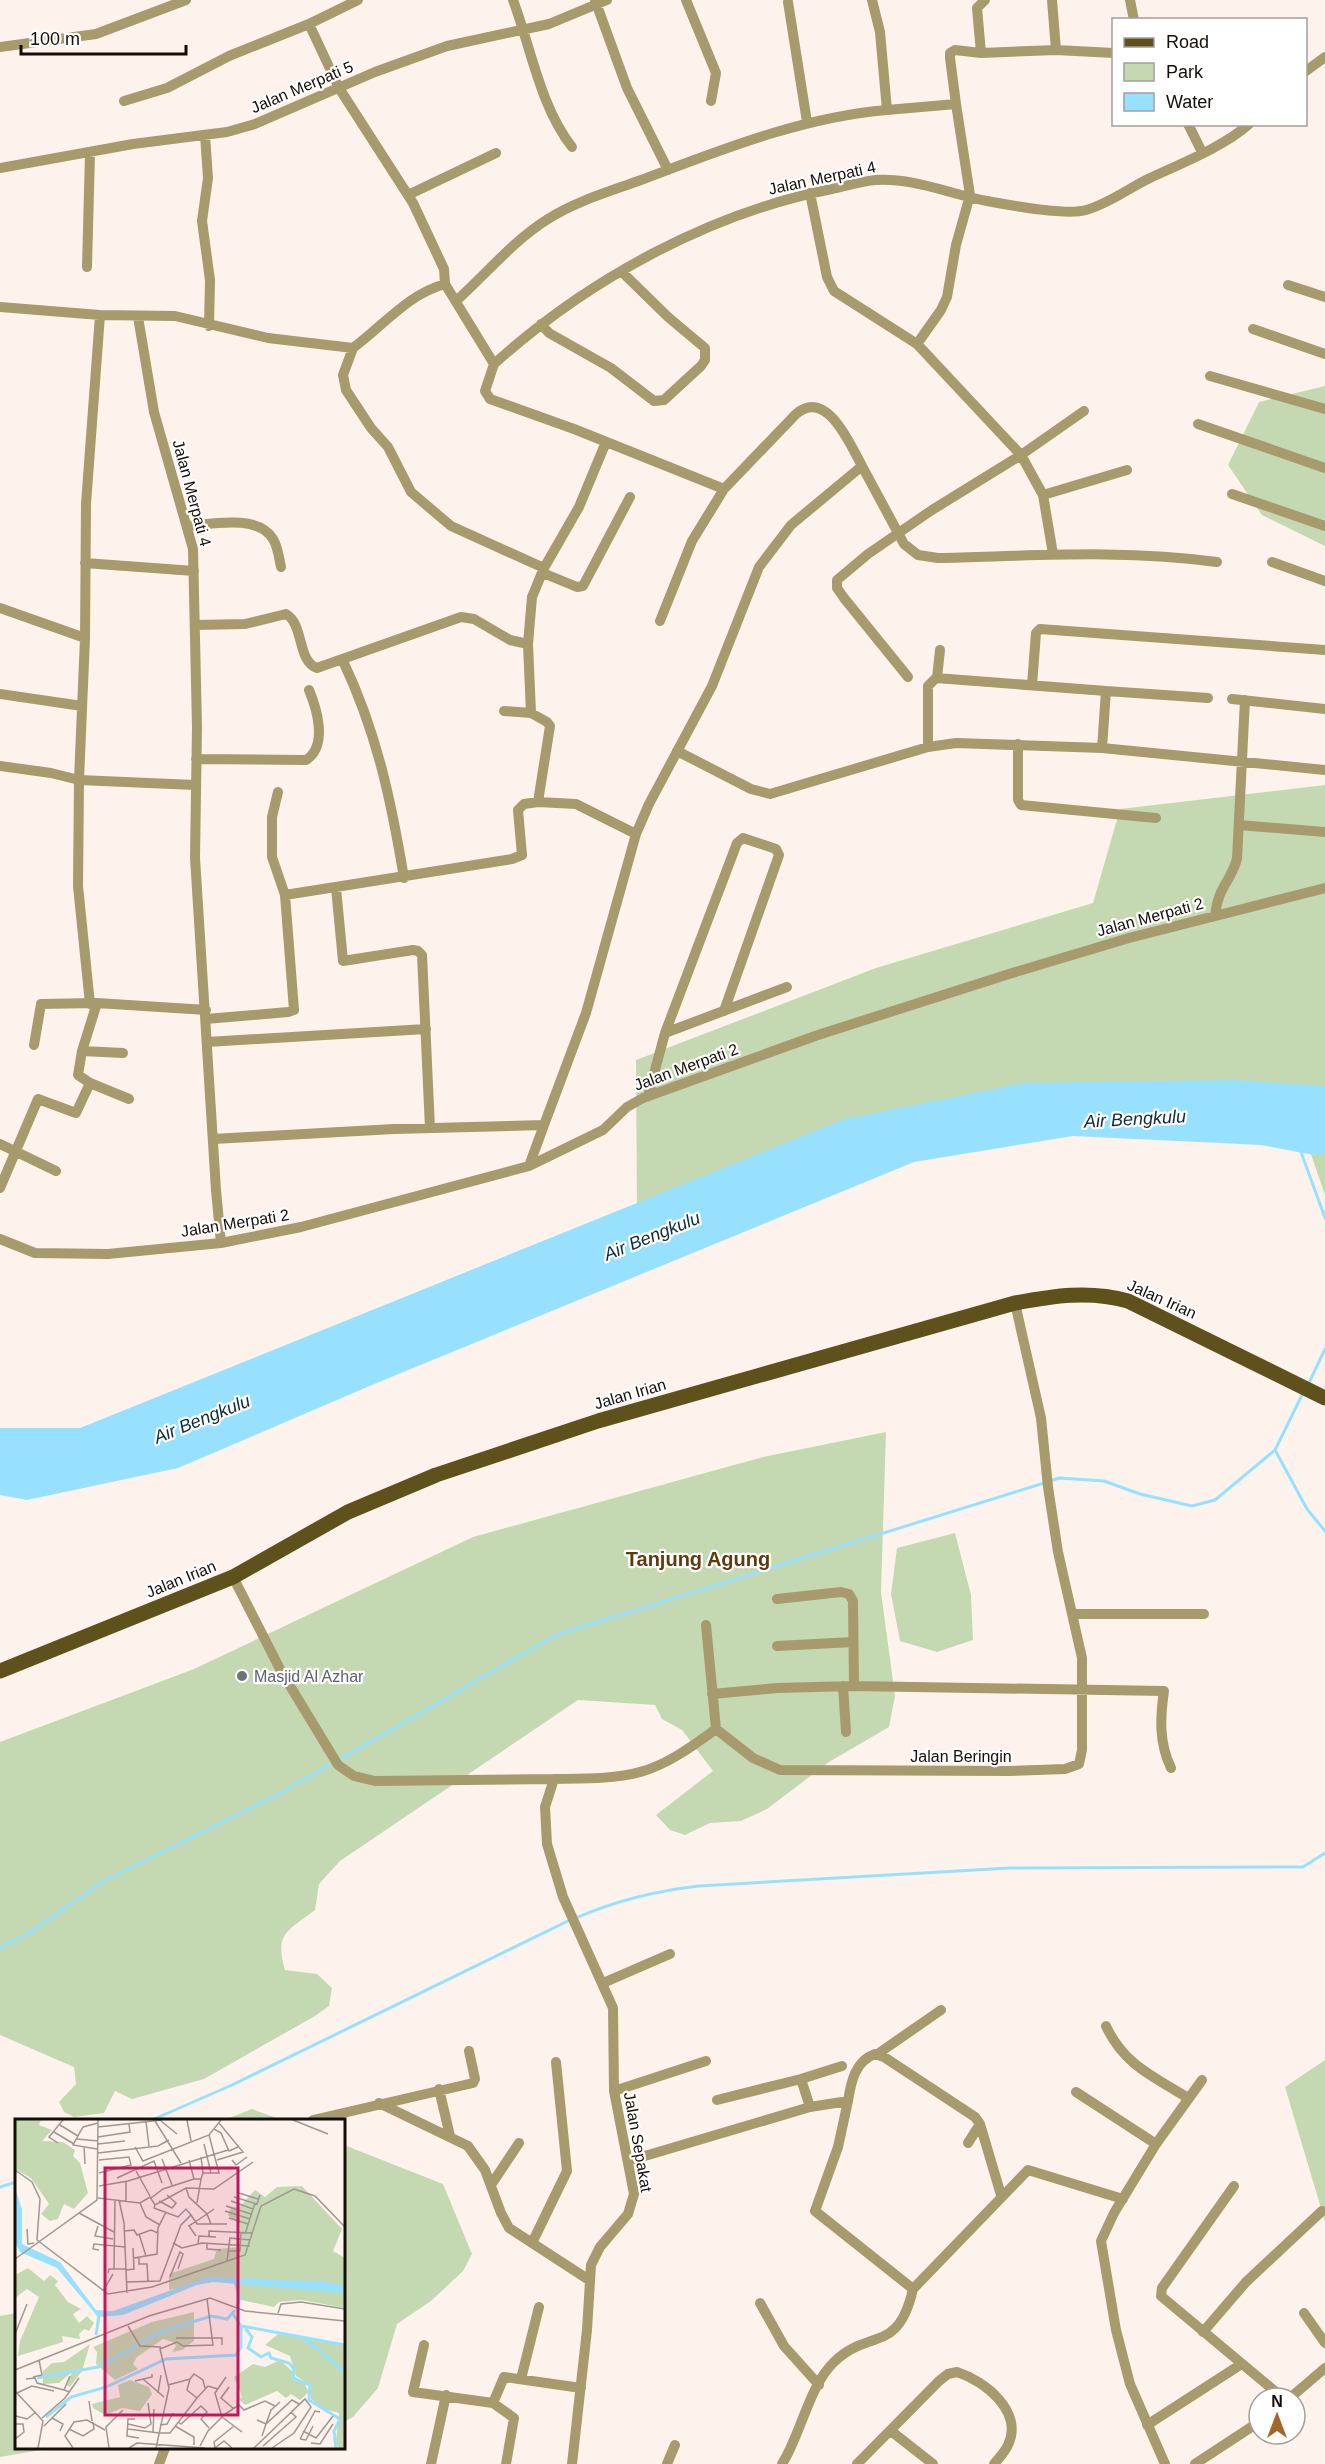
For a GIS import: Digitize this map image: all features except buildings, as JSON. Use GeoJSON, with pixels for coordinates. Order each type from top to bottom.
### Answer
{"type":"FeatureCollection","features":[{"type":"Feature","properties":{"kind":"main road","name":"Jalan Irian"},"geometry":{"type":"LineString","coordinates":[[0,1671],[233,1577],[348,1512],[479,1460],[609,1418],[1015,1304],[1078,1294],[1128,1301],[1325,1398]]}},
{"type":"Feature","properties":{"kind":"street"},"geometry":{"type":"LineString","coordinates":[[0,47],[96,34],[186,0]]}},
{"type":"Feature","properties":{"kind":"street"},"geometry":{"type":"LineString","coordinates":[[124,101],[167,88],[228,56],[309,24],[358,0]]}},
{"type":"Feature","properties":{"kind":"street"},"geometry":{"type":"LineString","coordinates":[[513,0],[562,135],[572,147]]}},
{"type":"Feature","properties":{"kind":"street","name":"Jalan Merpati 5"},"geometry":{"type":"LineString","coordinates":[[0,168],[205,135],[255,124],[375,72],[447,46],[549,24],[607,0]]}},
{"type":"Feature","properties":{"kind":"street"},"geometry":{"type":"LineString","coordinates":[[686,0],[717,73],[711,101]]}},
{"type":"Feature","properties":{"kind":"street"},"geometry":{"type":"LineString","coordinates":[[872,0],[879,32],[887,110]]}},
{"type":"Feature","properties":{"kind":"street"},"geometry":{"type":"LineString","coordinates":[[981,53],[976,8],[985,0]]}},
{"type":"Feature","properties":{"kind":"street"},"geometry":{"type":"LineString","coordinates":[[1052,0],[1056,50]]}},
{"type":"Feature","properties":{"kind":"street"},"geometry":{"type":"LineString","coordinates":[[1130,0],[1134,18]]}},
{"type":"Feature","properties":{"kind":"street"},"geometry":{"type":"LineString","coordinates":[[788,2],[807,122]]}},
{"type":"Feature","properties":{"kind":"street"},"geometry":{"type":"LineString","coordinates":[[596,3],[627,88],[668,170]]}},
{"type":"Feature","properties":{"kind":"street"},"geometry":{"type":"LineString","coordinates":[[309,24],[339,88],[408,195],[444,269],[446,284],[494,364],[485,391],[490,399],[724,489]]}},
{"type":"Feature","properties":{"kind":"street"},"geometry":{"type":"LineString","coordinates":[[917,344],[941,310],[947,297],[956,245],[970,195],[950,53],[955,50],[981,53],[1056,50],[1112,53]]}},
{"type":"Feature","properties":{"kind":"street"},"geometry":{"type":"LineString","coordinates":[[1307,70],[1325,57]]}},
{"type":"Feature","properties":{"kind":"street"},"geometry":{"type":"LineString","coordinates":[[456,301],[526,236],[549,218],[668,170],[807,122],[851,113],[956,104]]}},
{"type":"Feature","properties":{"kind":"street"},"geometry":{"type":"LineString","coordinates":[[1189,126],[1202,152]]}},
{"type":"Feature","properties":{"kind":"street","name":"Jalan Merpati 4"},"geometry":{"type":"LineString","coordinates":[[494,364],[541,324],[607,280],[711,224],[766,205],[810,193],[875,180],[918,182],[985,201],[1060,211],[1086,210],[1179,167],[1202,152],[1242,132],[1247,126]]}},
{"type":"Feature","properties":{"kind":"street"},"geometry":{"type":"LineString","coordinates":[[205,135],[208,178],[202,222],[210,280],[209,326]]}},
{"type":"Feature","properties":{"kind":"street"},"geometry":{"type":"LineString","coordinates":[[87,267],[90,153]]}},
{"type":"Feature","properties":{"kind":"street"},"geometry":{"type":"LineString","coordinates":[[408,195],[496,153]]}},
{"type":"Feature","properties":{"kind":"street"},"geometry":{"type":"LineString","coordinates":[[810,193],[827,277],[834,291],[917,344],[1021,455],[1043,495],[1053,554]]}},
{"type":"Feature","properties":{"kind":"street"},"geometry":{"type":"LineString","coordinates":[[541,324],[549,333],[611,368],[654,401],[664,400],[701,366],[705,360],[705,348],[668,317],[623,273]]}},
{"type":"Feature","properties":{"kind":"street"},"geometry":{"type":"LineString","coordinates":[[446,284],[436,287],[399,309],[353,348],[343,375],[346,390],[371,428],[388,447],[411,492],[451,526],[577,587],[583,586],[630,498]]}},
{"type":"Feature","properties":{"kind":"street"},"geometry":{"type":"LineString","coordinates":[[1288,285],[1325,297]]}},
{"type":"Feature","properties":{"kind":"street"},"geometry":{"type":"LineString","coordinates":[[0,307],[138,317],[175,316],[191,318],[209,326],[268,338],[353,348]]}},
{"type":"Feature","properties":{"kind":"street"},"geometry":{"type":"LineString","coordinates":[[100,315],[87,473],[78,886],[94,1004],[78,1075],[90,1083],[129,1099]]}},
{"type":"Feature","properties":{"kind":"street","name":"Jalan Merpati 4"},"geometry":{"type":"LineString","coordinates":[[85,563],[194,571],[193,549],[188,526],[167,465],[154,412],[138,317]]}},
{"type":"Feature","properties":{"kind":"street"},"geometry":{"type":"LineString","coordinates":[[1253,329],[1325,354]]}},
{"type":"Feature","properties":{"kind":"street"},"geometry":{"type":"LineString","coordinates":[[1210,376],[1325,409]]}},
{"type":"Feature","properties":{"kind":"street"},"geometry":{"type":"LineString","coordinates":[[660,621],[692,541],[724,489],[796,414],[810,406],[819,407],[839,426],[898,533],[911,552],[927,557],[1143,554],[1216,562]]}},
{"type":"Feature","properties":{"kind":"street"},"geometry":{"type":"LineString","coordinates":[[908,677],[837,585],[837,580],[898,533],[1021,455],[1084,411]]}},
{"type":"Feature","properties":{"kind":"street"},"geometry":{"type":"LineString","coordinates":[[1198,424],[1325,468]]}},
{"type":"Feature","properties":{"kind":"street"},"geometry":{"type":"LineString","coordinates":[[531,713],[528,645],[532,597],[543,571],[579,507],[606,442]]}},
{"type":"Feature","properties":{"kind":"street"},"geometry":{"type":"LineString","coordinates":[[529,1166],[586,1013],[636,834],[712,686],[753,579],[767,554],[791,525],[862,466]]}},
{"type":"Feature","properties":{"kind":"street"},"geometry":{"type":"LineString","coordinates":[[1043,495],[1127,470]]}},
{"type":"Feature","properties":{"kind":"street"},"geometry":{"type":"LineString","coordinates":[[1232,494],[1325,526]]}},
{"type":"Feature","properties":{"kind":"street"},"geometry":{"type":"LineString","coordinates":[[188,526],[236,523],[266,530],[274,540],[281,567]]}},
{"type":"Feature","properties":{"kind":"street"},"geometry":{"type":"LineString","coordinates":[[1272,562],[1325,580]]}},
{"type":"Feature","properties":{"kind":"street"},"geometry":{"type":"LineString","coordinates":[[194,571],[195,881],[221,1243]]}},
{"type":"Feature","properties":{"kind":"street"},"geometry":{"type":"LineString","coordinates":[[0,608],[85,638]]}},
{"type":"Feature","properties":{"kind":"street"},"geometry":{"type":"LineString","coordinates":[[195,625],[245,624],[286,614],[291,617],[312,667],[319,668],[343,661],[393,639],[461,617],[474,619],[510,640],[528,645]]}},
{"type":"Feature","properties":{"kind":"street"},"geometry":{"type":"LineString","coordinates":[[1032,685],[1035,636],[1040,629],[1325,650]]}},
{"type":"Feature","properties":{"kind":"street"},"geometry":{"type":"LineString","coordinates":[[928,747],[928,686],[937,678],[940,651]]}},
{"type":"Feature","properties":{"kind":"street"},"geometry":{"type":"LineString","coordinates":[[343,661],[374,735],[392,809],[404,878]]}},
{"type":"Feature","properties":{"kind":"street"},"geometry":{"type":"LineString","coordinates":[[937,678],[1208,698]]}},
{"type":"Feature","properties":{"kind":"street"},"geometry":{"type":"LineString","coordinates":[[196,759],[306,760],[314,752],[318,727],[309,690]]}},
{"type":"Feature","properties":{"kind":"street"},"geometry":{"type":"LineString","coordinates":[[1102,748],[1107,690]]}},
{"type":"Feature","properties":{"kind":"street"},"geometry":{"type":"LineString","coordinates":[[0,694],[82,706]]}},
{"type":"Feature","properties":{"kind":"street"},"geometry":{"type":"LineString","coordinates":[[1232,699],[1325,709]]}},
{"type":"Feature","properties":{"kind":"street"},"geometry":{"type":"LineString","coordinates":[[1215,915],[1220,890],[1233,872],[1237,859],[1245,700]]}},
{"type":"Feature","properties":{"kind":"street"},"geometry":{"type":"LineString","coordinates":[[504,711],[531,713],[550,726],[538,802]]}},
{"type":"Feature","properties":{"kind":"street"},"geometry":{"type":"LineString","coordinates":[[677,751],[751,789],[770,794],[928,747],[964,743],[1102,748],[1325,770]]}},
{"type":"Feature","properties":{"kind":"street"},"geometry":{"type":"LineString","coordinates":[[1018,744],[1018,800],[1021,805],[1156,818]]}},
{"type":"Feature","properties":{"kind":"street"},"geometry":{"type":"LineString","coordinates":[[0,766],[51,772],[79,780],[195,785]]}},
{"type":"Feature","properties":{"kind":"street"},"geometry":{"type":"LineString","coordinates":[[34,1045],[41,1004],[94,1004],[250,1016],[294,1010],[285,895],[272,857],[272,817],[278,792]]}},
{"type":"Feature","properties":{"kind":"street"},"geometry":{"type":"LineString","coordinates":[[285,895],[404,878],[520,857],[522,850],[518,810],[522,805],[538,802],[576,804],[636,834]]}},
{"type":"Feature","properties":{"kind":"street"},"geometry":{"type":"LineString","coordinates":[[1239,825],[1325,832]]}},
{"type":"Feature","properties":{"kind":"street"},"geometry":{"type":"LineString","coordinates":[[648,1096],[665,1034],[737,843],[743,838],[776,849],[779,855],[724,1011]]}},
{"type":"Feature","properties":{"kind":"street"},"geometry":{"type":"LineString","coordinates":[[336,888],[343,961],[412,951],[420,952],[430,1128]]}},
{"type":"Feature","properties":{"kind":"street","name":"Jalan Merpati 2"},"geometry":{"type":"LineString","coordinates":[[0,1239],[35,1253],[63,1256],[108,1254],[221,1243],[369,1210],[529,1166],[594,1135],[627,1107],[648,1096],[818,1035],[1009,974],[1248,906],[1325,888]]}},
{"type":"Feature","properties":{"kind":"street"},"geometry":{"type":"LineString","coordinates":[[665,1034],[787,987]]}},
{"type":"Feature","properties":{"kind":"street"},"geometry":{"type":"LineString","coordinates":[[207,1042],[426,1029]]}},
{"type":"Feature","properties":{"kind":"street"},"geometry":{"type":"LineString","coordinates":[[82,1052],[123,1053]]}},
{"type":"Feature","properties":{"kind":"street"},"geometry":{"type":"LineString","coordinates":[[0,1188],[17,1152],[22,1131],[38,1099],[76,1113],[90,1083]]}},
{"type":"Feature","properties":{"kind":"street"},"geometry":{"type":"LineString","coordinates":[[213,1139],[430,1128],[544,1125]]}},
{"type":"Feature","properties":{"kind":"street"},"geometry":{"type":"LineString","coordinates":[[0,1144],[56,1171]]}},
{"type":"Feature","properties":{"kind":"street","name":"Jalan Beringin"},"geometry":{"type":"LineString","coordinates":[[716,1729],[753,1758],[780,1770],[1065,1769],[1080,1761],[1082,1658],[1058,1552],[1041,1418],[1015,1304]]}},
{"type":"Feature","properties":{"kind":"street"},"geometry":{"type":"LineString","coordinates":[[233,1577],[281,1671],[338,1765],[354,1776],[375,1781],[613,1778],[650,1771],[679,1756],[716,1729],[705,1626]]}},
{"type":"Feature","properties":{"kind":"street"},"geometry":{"type":"LineString","coordinates":[[777,1599],[841,1592],[849,1594],[853,1601],[853,1642],[846,1732]]}},
{"type":"Feature","properties":{"kind":"street"},"geometry":{"type":"LineString","coordinates":[[1073,1614],[1204,1614]]}},
{"type":"Feature","properties":{"kind":"street"},"geometry":{"type":"LineString","coordinates":[[777,1646],[853,1642]]}},
{"type":"Feature","properties":{"kind":"street"},"geometry":{"type":"LineString","coordinates":[[712,1694],[777,1688],[848,1686],[1164,1691],[1161,1725],[1163,1750],[1171,1768]]}},
{"type":"Feature","properties":{"kind":"street","name":"Jalan Sepakat"},"geometry":{"type":"LineString","coordinates":[[554,1779],[546,1799],[544,1823],[547,1844],[563,1897],[603,1983],[614,2018],[614,2091],[634,2194],[633,2204],[628,2214],[596,2252],[591,2265],[572,2464]]}},
{"type":"Feature","properties":{"kind":"street"},"geometry":{"type":"LineString","coordinates":[[603,1983],[670,1954]]}},
{"type":"Feature","properties":{"kind":"street"},"geometry":{"type":"LineString","coordinates":[[913,2289],[815,2211],[838,2147],[858,2069],[867,2057],[879,2053],[941,2010]]}},
{"type":"Feature","properties":{"kind":"street"},"geometry":{"type":"LineString","coordinates":[[1106,2026],[1116,2046],[1128,2059],[1188,2098]]}},
{"type":"Feature","properties":{"kind":"street"},"geometry":{"type":"LineString","coordinates":[[320,2119],[474,2082],[469,2051]]}},
{"type":"Feature","properties":{"kind":"street"},"geometry":{"type":"LineString","coordinates":[[879,2053],[973,2115],[980,2124],[1001,2196]]}},
{"type":"Feature","properties":{"kind":"street"},"geometry":{"type":"LineString","coordinates":[[614,2091],[706,2061]]}},
{"type":"Feature","properties":{"kind":"street"},"geometry":{"type":"LineString","coordinates":[[532,2243],[567,2171],[556,2062]]}},
{"type":"Feature","properties":{"kind":"street"},"geometry":{"type":"LineString","coordinates":[[717,2100],[842,2066]]}},
{"type":"Feature","properties":{"kind":"street"},"geometry":{"type":"LineString","coordinates":[[801,2079],[810,2107]]}},
{"type":"Feature","properties":{"kind":"street"},"geometry":{"type":"LineString","coordinates":[[1166,2464],[1130,2384],[1116,2330],[1101,2249],[1104,2230],[1156,2144],[1202,2080]]}},
{"type":"Feature","properties":{"kind":"street"},"geometry":{"type":"LineString","coordinates":[[440,2089],[450,2136]]}},
{"type":"Feature","properties":{"kind":"street"},"geometry":{"type":"LineString","coordinates":[[1076,2092],[1156,2144]]}},
{"type":"Feature","properties":{"kind":"street"},"geometry":{"type":"LineString","coordinates":[[628,2161],[810,2107],[848,2101]]}},
{"type":"Feature","properties":{"kind":"street"},"geometry":{"type":"LineString","coordinates":[[380,2103],[450,2136],[475,2153],[507,2225],[590,2280]]}},
{"type":"Feature","properties":{"kind":"street"},"geometry":{"type":"LineString","coordinates":[[968,2143],[980,2124]]}},
{"type":"Feature","properties":{"kind":"street"},"geometry":{"type":"LineString","coordinates":[[491,2185],[519,2143]]}},
{"type":"Feature","properties":{"kind":"street"},"geometry":{"type":"LineString","coordinates":[[782,2464],[795,2441],[819,2385],[830,2367],[841,2356],[882,2337],[898,2326],[908,2309],[913,2289],[1025,2172],[1030,2170],[1123,2199]]}},
{"type":"Feature","properties":{"kind":"street"},"geometry":{"type":"LineString","coordinates":[[1234,2186],[1161,2293],[1164,2302],[1267,2386]]}},
{"type":"Feature","properties":{"kind":"street"},"geometry":{"type":"LineString","coordinates":[[1203,2332],[1246,2282],[1322,2211]]}},
{"type":"Feature","properties":{"kind":"street"},"geometry":{"type":"LineString","coordinates":[[760,2303],[784,2346],[819,2385]]}},
{"type":"Feature","properties":{"kind":"street"},"geometry":{"type":"LineString","coordinates":[[521,2379],[539,2307]]}},
{"type":"Feature","properties":{"kind":"street"},"geometry":{"type":"LineString","coordinates":[[1304,2313],[1325,2343]]}},
{"type":"Feature","properties":{"kind":"street"},"geometry":{"type":"LineString","coordinates":[[424,2345],[413,2392],[493,2403],[514,2418],[506,2464]]}},
{"type":"Feature","properties":{"kind":"street"},"geometry":{"type":"LineString","coordinates":[[1147,2425],[1240,2365]]}},
{"type":"Feature","properties":{"kind":"street"},"geometry":{"type":"LineString","coordinates":[[1304,2386],[1325,2368]]}},
{"type":"Feature","properties":{"kind":"street"},"geometry":{"type":"LineString","coordinates":[[857,2464],[944,2376],[952,2372],[960,2373],[996,2396],[1010,2418],[1010,2441],[994,2464]]}},
{"type":"Feature","properties":{"kind":"street"},"geometry":{"type":"LineString","coordinates":[[493,2403],[503,2377],[581,2388]]}},
{"type":"Feature","properties":{"kind":"street"},"geometry":{"type":"LineString","coordinates":[[431,2464],[446,2395]]}},
{"type":"Feature","properties":{"kind":"street"},"geometry":{"type":"LineString","coordinates":[[1195,2464],[1247,2430]]}},
{"type":"Feature","properties":{"kind":"street"},"geometry":{"type":"LineString","coordinates":[[891,2431],[933,2464]]}},
{"type":"Feature","properties":{"kind":"street"},"geometry":{"type":"LineString","coordinates":[[667,2464],[675,2445]]}},
{"type":"Feature","properties":{"kind":"street"},"geometry":{"type":"LineString","coordinates":[[159,2464],[165,2449]]}},
{"type":"Feature","properties":{"kind":"green space"},"geometry":{"type":"Polygon","coordinates":[[[1325,386],[1325,546],[1262,515],[1228,465],[1259,402],[1325,386]]]}},
{"type":"Feature","properties":{"kind":"green space"},"geometry":{"type":"Polygon","coordinates":[[[1325,785],[1325,1195],[1304,1134],[1251,1091],[637,1217],[636,1060],[876,968],[1093,903],[1120,809],[1325,785]]]}},
{"type":"Feature","properties":{"kind":"green space"},"geometry":{"type":"Polygon","coordinates":[[[886,1432],[881,1592],[895,1696],[889,1727],[829,1762],[767,1809],[741,1821],[710,1823],[685,1835],[670,1830],[656,1815],[713,1771],[682,1730],[662,1719],[655,1705],[578,1700],[340,1861],[319,1884],[315,1910],[291,1928],[281,1948],[285,1970],[317,1974],[332,1988],[329,2006],[315,2016],[204,2079],[132,2099],[115,2091],[104,2113],[74,2117],[64,2112],[59,2102],[76,2084],[74,2067],[0,2035],[0,1742],[194,1669],[473,1537],[763,1457],[886,1432]]]}},
{"type":"Feature","properties":{"kind":"green space"},"geometry":{"type":"Polygon","coordinates":[[[955,1533],[971,1595],[973,1640],[937,1652],[900,1641],[891,1594],[897,1548],[955,1533]]]}},
{"type":"Feature","properties":{"kind":"green space"},"geometry":{"type":"Polygon","coordinates":[[[1325,2060],[1325,2222],[1285,2087],[1325,2060]]]}},
{"type":"Feature","properties":{"kind":"green space"},"geometry":{"type":"Polygon","coordinates":[[[252,2109],[279,2119],[227,2119],[252,2109]]]}},
{"type":"Feature","properties":{"kind":"green space"},"geometry":{"type":"Polygon","coordinates":[[[345,2145],[443,2184],[472,2254],[463,2271],[431,2301],[397,2324],[378,2388],[353,2417],[345,2421],[345,2145]]]}},
{"type":"Feature","properties":{"kind":"green space"},"geometry":{"type":"Polygon","coordinates":[[[15,2313],[15,2449],[47,2449],[0,2457],[0,2316],[15,2313]]]}},
{"type":"Feature","properties":{"kind":"water","name":"Air Bengkulu"},"geometry":{"type":"Polygon","coordinates":[[[1236,1080],[1325,1086],[1325,1154],[1314,1155],[1261,1145],[1073,1136],[914,1162],[379,1382],[178,1468],[27,1500],[0,1495],[0,1428],[80,1428],[845,1119],[1024,1083],[1236,1080]]]}},
{"type":"Feature","properties":{"kind":"waterway"},"geometry":{"type":"LineString","coordinates":[[1301,1152],[1325,1218]]}},
{"type":"Feature","properties":{"kind":"waterway"},"geometry":{"type":"LineString","coordinates":[[1308,1385],[1325,1349]]}},
{"type":"Feature","properties":{"kind":"waterway"},"geometry":{"type":"LineString","coordinates":[[1050,1481],[1059,1478],[1104,1481],[1140,1494],[1192,1506],[1215,1500],[1275,1450],[1303,1393]]}},
{"type":"Feature","properties":{"kind":"waterway"},"geometry":{"type":"LineString","coordinates":[[1275,1450],[1307,1509],[1325,1531]]}},
{"type":"Feature","properties":{"kind":"waterway"},"geometry":{"type":"LineString","coordinates":[[339,1760],[556,1635],[1044,1483]]}},
{"type":"Feature","properties":{"kind":"waterway"},"geometry":{"type":"LineString","coordinates":[[0,1948],[28,1934],[104,1881],[283,1792],[333,1763]]}},
{"type":"Feature","properties":{"kind":"waterway"},"geometry":{"type":"LineString","coordinates":[[576,1918],[636,1897],[699,1886],[1010,1868],[1303,1867],[1325,1853]]}},
{"type":"Feature","properties":{"kind":"waterway"},"geometry":{"type":"LineString","coordinates":[[154,2119],[232,2085],[570,1920]]}},
{"type":"Feature","properties":{"kind":"waterway"},"geometry":{"type":"LineString","coordinates":[[0,2187],[15,2182]]}},
{"type":"Feature","properties":{"kind":"place","name":"Masjid Al Azhar"},"geometry":{"type":"Point","coordinates":[242,1676]}},
{"type":"Feature","properties":{"kind":"district","name":"Tanjung Agung"},"geometry":{"type":"Point","coordinates":[698,1559]}}]}
